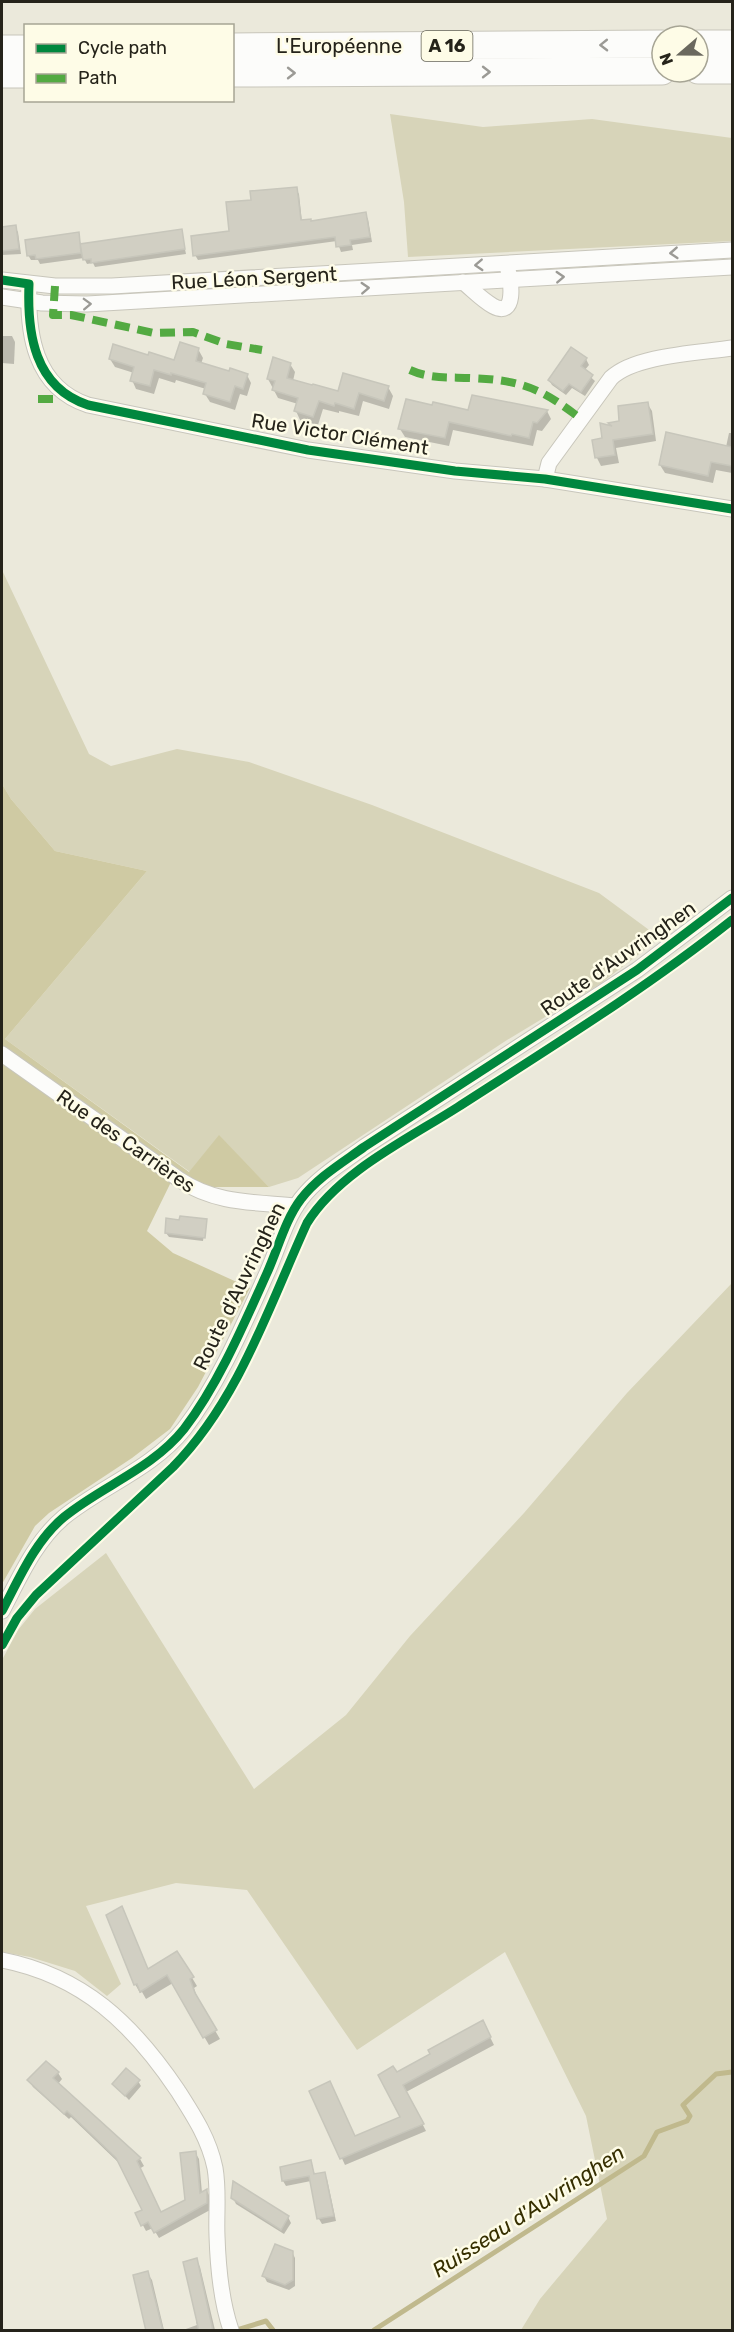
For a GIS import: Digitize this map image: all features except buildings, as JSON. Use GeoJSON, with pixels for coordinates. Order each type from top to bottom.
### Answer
{"type":"FeatureCollection","features":[{"type":"Feature","properties":{"kind":"highway","name":"L'Européenne"},"geometry":{"type":"LineString","coordinates":[[234,47],[650,44]]}},
{"type":"Feature","properties":{"kind":"highway"},"geometry":{"type":"LineString","coordinates":[[710,44],[732,44]]}},
{"type":"Feature","properties":{"kind":"highway"},"geometry":{"type":"LineString","coordinates":[[2,49],[24,49]]}},
{"type":"Feature","properties":{"kind":"highway"},"geometry":{"type":"LineString","coordinates":[[710,70],[732,70]]}},
{"type":"Feature","properties":{"kind":"highway","name":"L'Européenne"},"geometry":{"type":"LineString","coordinates":[[234,73],[650,71]]}},
{"type":"Feature","properties":{"kind":"highway"},"geometry":{"type":"LineString","coordinates":[[2,74],[24,74]]}},
{"type":"Feature","properties":{"kind":"street","name":"Rue Léon Sergent"},"geometry":{"type":"LineString","coordinates":[[2,280],[55,286],[112,286],[732,250]]}},
{"type":"Feature","properties":{"kind":"street"},"geometry":{"type":"LineString","coordinates":[[463,282],[494,307],[500,308],[510,302],[510,279],[507,264]]}},
{"type":"Feature","properties":{"kind":"street","name":"Rue Léon Sergent"},"geometry":{"type":"LineString","coordinates":[[2,297],[28,301],[87,304],[732,267]]}},
{"type":"Feature","properties":{"kind":"street","name":"Rue Victor Clément"},"geometry":{"type":"LineString","coordinates":[[29,284],[30,330],[39,360],[58,387],[80,402],[308,450],[455,471],[545,479],[732,509]]}},
{"type":"Feature","properties":{"kind":"street"},"geometry":{"type":"LineString","coordinates":[[545,479],[549,463],[611,378],[622,368],[645,361],[732,348]]}},
{"type":"Feature","properties":{"kind":"street","name":"Route d'Auvringhen"},"geometry":{"type":"LineString","coordinates":[[2,1611],[30,1560],[56,1525],[79,1506],[152,1459],[170,1445],[184,1428],[227,1355],[296,1206],[309,1190],[336,1166],[630,976],[732,898]]}},
{"type":"Feature","properties":{"kind":"street","name":"Rue des Carrières"},"geometry":{"type":"LineString","coordinates":[[2,1054],[201,1193],[217,1198],[296,1206]]}},
{"type":"Feature","properties":{"kind":"street"},"geometry":{"type":"LineString","coordinates":[[2,1960],[32,1967],[55,1976],[78,1987],[107,2008],[156,2060],[201,2127],[215,2169],[218,2261],[231,2331]]}},
{"type":"Feature","properties":{"kind":"shaded area"},"geometry":{"type":"Polygon","coordinates":[[[390,114],[483,127],[592,119],[732,138],[732,241],[408,257],[404,202],[390,114]]]}},
{"type":"Feature","properties":{"kind":"shaded area"},"geometry":{"type":"Polygon","coordinates":[[[2,570],[89,754],[111,766],[177,749],[249,762],[372,805],[599,893],[660,938],[600,984],[507,1040],[298,1178],[269,1187],[219,1136],[190,1172],[5,1039],[147,871],[55,851],[11,799],[2,784],[2,570]]]}},
{"type":"Feature","properties":{"kind":"shaded area"},"geometry":{"type":"Polygon","coordinates":[[[2,784],[11,799],[55,851],[147,871],[5,1039],[189,1172],[219,1135],[269,1187],[204,1187],[171,1182],[147,1231],[173,1253],[250,1288],[198,1387],[170,1429],[132,1458],[49,1513],[35,1526],[2,1584],[2,784]]]}},
{"type":"Feature","properties":{"kind":"shaded area"},"geometry":{"type":"Polygon","coordinates":[[[732,1283],[732,2330],[521,2330],[540,2299],[607,2219],[586,2116],[505,1952],[357,2050],[247,1890],[176,1883],[86,1906],[121,1984],[107,1996],[75,1971],[30,1957],[2,1952],[2,1660],[18,1630],[35,1609],[106,1553],[254,1789],[346,1715],[410,1636],[524,1513],[627,1393],[732,1283]]]}},
{"type":"Feature","properties":{"kind":"waterway","name":"Ruisseau d'Auvringhen"},"geometry":{"type":"LineString","coordinates":[[374,2330],[644,2156],[657,2132],[687,2121],[690,2116],[683,2105],[716,2074],[732,2072]]}},
{"type":"Feature","properties":{"kind":"waterway","name":"Ruisseau d'Auvringhen"},"geometry":{"type":"LineString","coordinates":[[237,2330],[266,2321],[273,2330]]}},
{"type":"Feature","properties":{"kind":"marked path"},"geometry":{"type":"LineString","coordinates":[[55,286],[53,315],[71,315],[154,333],[193,332],[226,344],[262,350]]}},
{"type":"Feature","properties":{"kind":"marked path"},"geometry":{"type":"LineString","coordinates":[[410,370],[432,376],[488,379],[517,384],[542,393],[581,419]]}},
{"type":"Feature","properties":{"kind":"marked path"},"geometry":{"type":"LineString","coordinates":[[38,399],[53,399],[64,393]]}},
{"type":"Feature","properties":{"kind":"cycle path"},"geometry":{"type":"LineString","coordinates":[[2,280],[29,284],[30,321],[37,356],[45,372],[56,385],[70,397],[88,405],[308,450],[455,471],[545,479],[732,509]]}},
{"type":"Feature","properties":{"kind":"cycle path"},"geometry":{"type":"LineString","coordinates":[[2,1611],[28,1561],[44,1537],[79,1506],[157,1455],[184,1429],[230,1354],[290,1216],[315,1184],[364,1147],[637,970],[732,898]]}},
{"type":"Feature","properties":{"kind":"cycle path"},"geometry":{"type":"LineString","coordinates":[[2,1645],[17,1618],[36,1595],[173,1467],[196,1441],[216,1412],[251,1351],[307,1223],[337,1188],[397,1144],[632,994],[732,920]]}}]}
